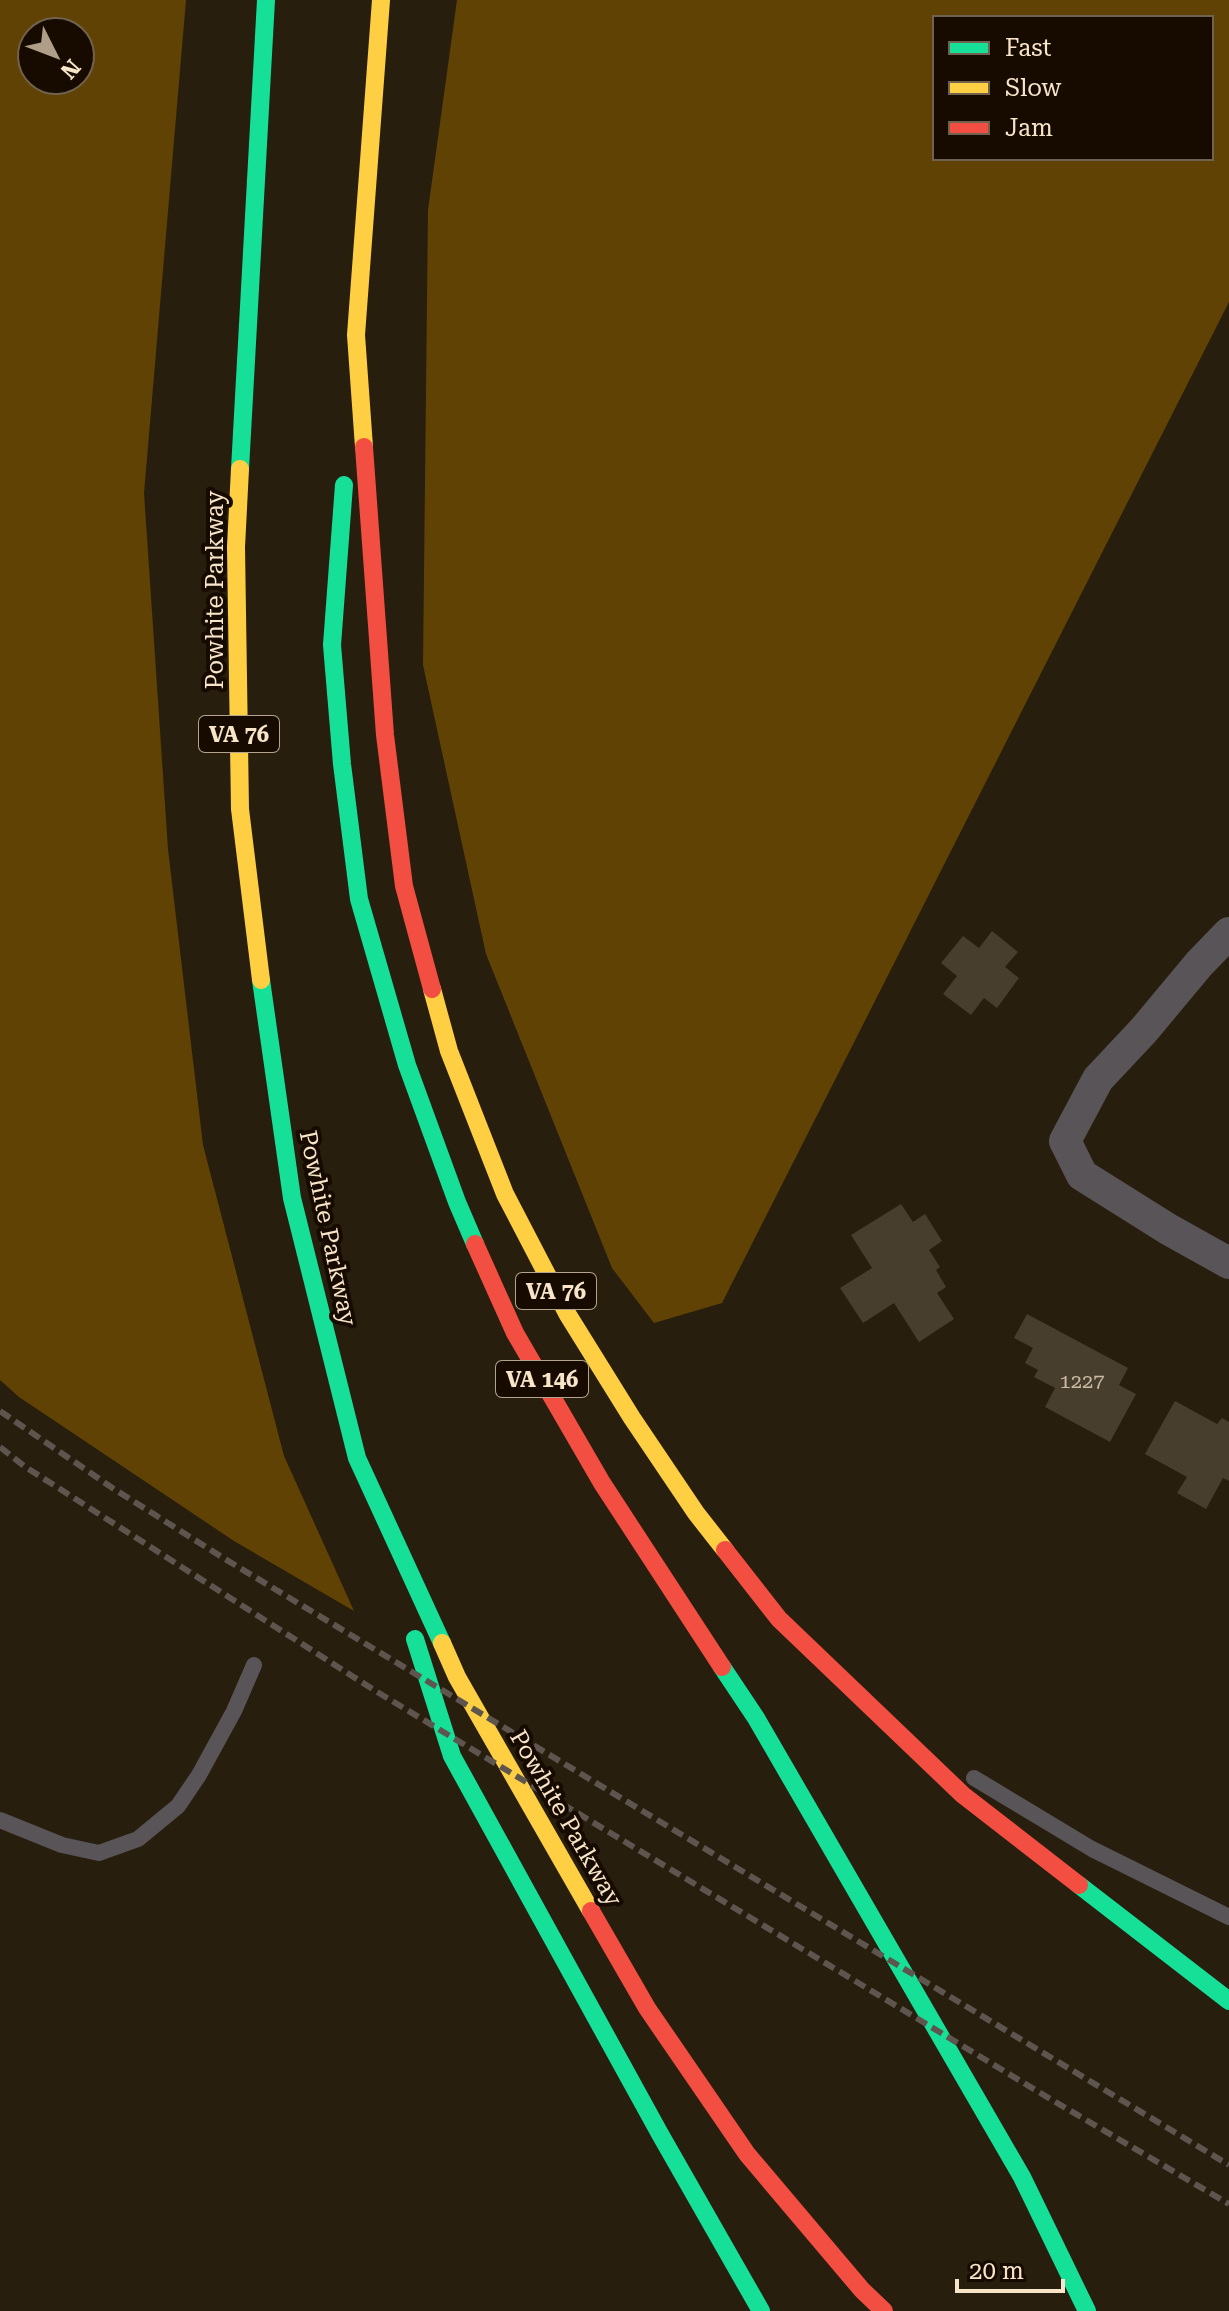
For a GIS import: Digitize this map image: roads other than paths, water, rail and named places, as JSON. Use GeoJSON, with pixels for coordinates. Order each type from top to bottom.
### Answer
{"type":"FeatureCollection","features":[{"type":"Feature","properties":{"kind":"highway","name":"Powhite Parkway"},"geometry":{"type":"LineString","coordinates":[[266,0],[236,547],[240,809],[266,1026],[292,1198],[357,1458],[457,1677],[647,2008],[747,2154],[862,2290],[884,2311]]}},
{"type":"Feature","properties":{"kind":"highway","name":"VA 76"},"geometry":{"type":"LineString","coordinates":[[381,0],[356,335],[385,735],[404,886],[449,1051],[505,1194],[568,1315],[632,1418],[696,1513],[779,1619],[963,1795],[1229,2001]]}},
{"type":"Feature","properties":{"kind":"highway","name":"VA 146"},"geometry":{"type":"LineString","coordinates":[[356,335],[332,645],[342,764],[359,899],[407,1065],[457,1202],[523,1346],[602,1483],[756,1718],[1022,2177],[1087,2311]]}},
{"type":"Feature","properties":{"kind":"highway"},"geometry":{"type":"LineString","coordinates":[[357,1458],[400,1592]]}},
{"type":"Feature","properties":{"kind":"highway"},"geometry":{"type":"LineString","coordinates":[[409,1622],[452,1756],[761,2311]]}},
{"type":"Feature","properties":{"kind":"street"},"geometry":{"type":"LineString","coordinates":[[1229,933],[1098,1079],[1065,1141],[1082,1175],[1229,1263]]}},
{"type":"Feature","properties":{"kind":"lane"},"geometry":{"type":"LineString","coordinates":[[0,1820],[62,1845],[99,1853],[138,1839],[178,1806],[185,1796],[234,1711],[254,1665]]}},
{"type":"Feature","properties":{"kind":"lane"},"geometry":{"type":"LineString","coordinates":[[891,1725],[1092,1849],[1229,1917]]}},
{"type":"Feature","properties":{"kind":"railway"},"geometry":{"type":"LineString","coordinates":[[0,1411],[114,1489],[225,1559],[1229,2165]]}},
{"type":"Feature","properties":{"kind":"railway"},"geometry":{"type":"LineString","coordinates":[[0,1447],[24,1466],[374,1690],[1229,2204]]}}]}
